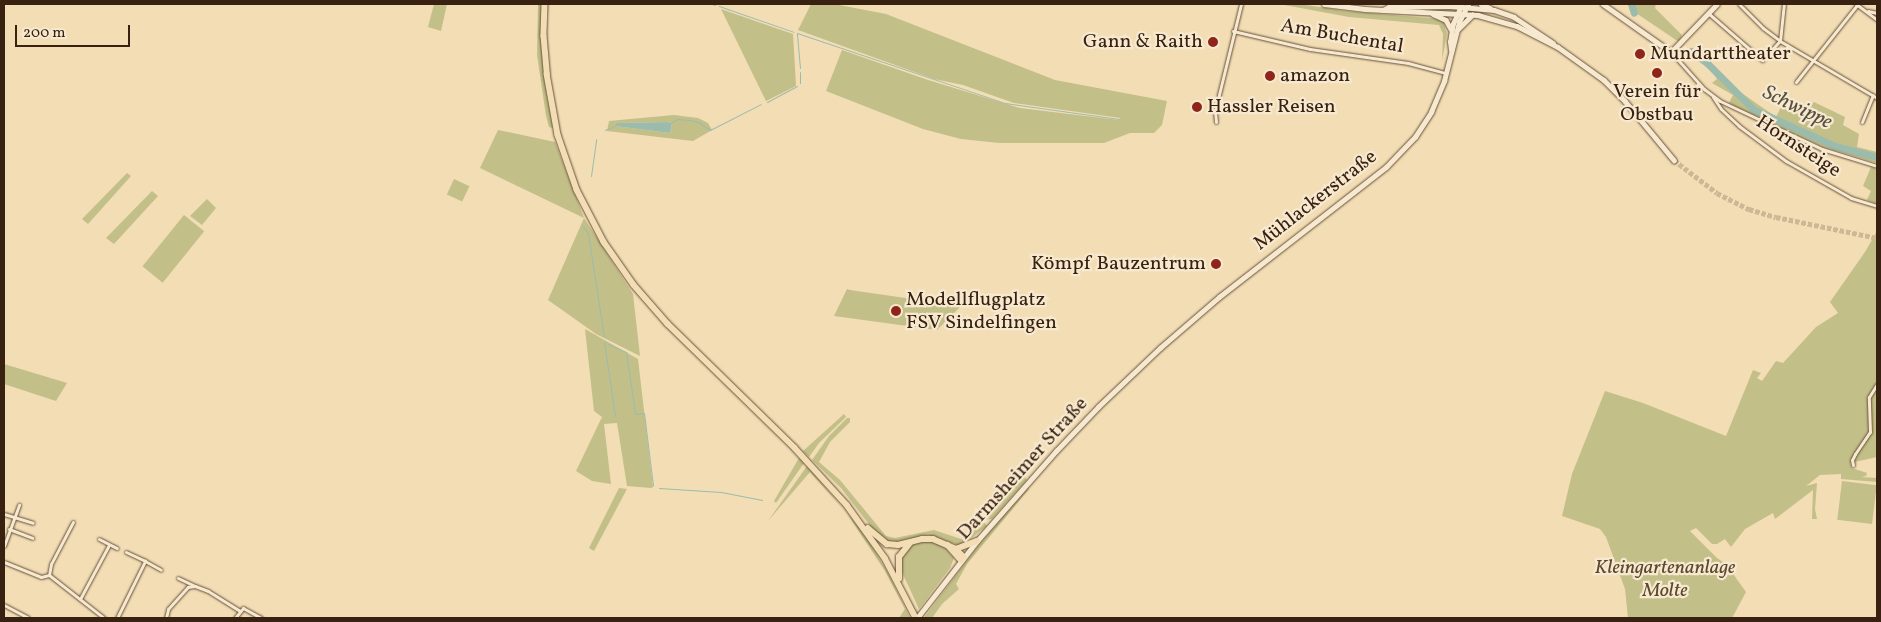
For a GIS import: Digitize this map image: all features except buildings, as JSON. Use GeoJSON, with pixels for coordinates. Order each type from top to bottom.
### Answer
{"type":"FeatureCollection","features":[{"type":"Feature","properties":{"kind":"highway"},"geometry":{"type":"LineString","coordinates":[[547,4],[546,48],[550,98],[564,154],[586,208],[611,253],[634,285],[672,329],[806,459],[862,524],[900,583],[917,618]]}},
{"type":"Feature","properties":{"kind":"highway"},"geometry":{"type":"LineString","coordinates":[[862,524],[887,544],[898,545],[933,539],[956,548],[963,559]]}},
{"type":"Feature","properties":{"kind":"highway"},"geometry":{"type":"LineString","coordinates":[[956,548],[977,541]]}},
{"type":"Feature","properties":{"kind":"highway"},"geometry":{"type":"LineString","coordinates":[[900,583],[898,560],[903,550],[912,542]]}},
{"type":"Feature","properties":{"kind":"highway"},"geometry":{"type":"LineString","coordinates":[[948,545],[963,559]]}},
{"type":"Feature","properties":{"kind":"street"},"geometry":{"type":"LineString","coordinates":[[1216,122],[1215,111],[1241,4]]}},
{"type":"Feature","properties":{"kind":"street"},"geometry":{"type":"LineString","coordinates":[[1324,4],[1382,10],[1474,15],[1509,23],[1558,47]]}},
{"type":"Feature","properties":{"kind":"street"},"geometry":{"type":"LineString","coordinates":[[1438,6],[1444,4]]}},
{"type":"Feature","properties":{"kind":"street"},"geometry":{"type":"LineString","coordinates":[[1481,4],[1522,21],[1612,86],[1674,160]]}},
{"type":"Feature","properties":{"kind":"street"},"geometry":{"type":"LineString","coordinates":[[1603,4],[1672,52],[1715,4]]}},
{"type":"Feature","properties":{"kind":"street"},"geometry":{"type":"LineString","coordinates":[[1739,4],[1763,28],[1780,41],[1877,98]]}},
{"type":"Feature","properties":{"kind":"street"},"geometry":{"type":"LineString","coordinates":[[1708,13],[1762,60],[1780,41],[1784,4]]}},
{"type":"Feature","properties":{"kind":"street"},"geometry":{"type":"LineString","coordinates":[[1796,82],[1856,4],[1868,11],[1877,20]]}},
{"type":"Feature","properties":{"kind":"street"},"geometry":{"type":"LineString","coordinates":[[1382,10],[1389,7],[1464,5],[1494,10]]}},
{"type":"Feature","properties":{"kind":"street","name":"Mühlackerstraße"},"geometry":{"type":"LineString","coordinates":[[1160,348],[1219,296],[1386,167],[1415,138],[1424,126],[1436,101],[1452,50],[1454,31],[1464,5]]}},
{"type":"Feature","properties":{"kind":"street"},"geometry":{"type":"LineString","coordinates":[[1868,11],[1877,13]]}},
{"type":"Feature","properties":{"kind":"street"},"geometry":{"type":"LineString","coordinates":[[1430,12],[1446,20],[1454,31],[1465,20],[1474,15]]}},
{"type":"Feature","properties":{"kind":"street","name":"Am Buchental"},"geometry":{"type":"LineString","coordinates":[[1233,31],[1310,49],[1408,63],[1446,73]]}},
{"type":"Feature","properties":{"kind":"street","name":"Hornsteige"},"geometry":{"type":"LineString","coordinates":[[1672,52],[1713,97],[1721,109],[1739,126],[1786,161],[1851,198],[1877,206]]}},
{"type":"Feature","properties":{"kind":"street"},"geometry":{"type":"LineString","coordinates":[[1862,122],[1873,95]]}},
{"type":"Feature","properties":{"kind":"street"},"geometry":{"type":"LineString","coordinates":[[1713,97],[1822,149],[1877,166]]}},
{"type":"Feature","properties":{"kind":"street","name":"Darmsheimer Straße"},"geometry":{"type":"LineString","coordinates":[[917,618],[977,541],[1056,451],[1160,348]]}},
{"type":"Feature","properties":{"kind":"street"},"geometry":{"type":"LineString","coordinates":[[1853,465],[1852,460],[1855,454],[1870,432],[1869,397],[1877,384]]}},
{"type":"Feature","properties":{"kind":"street"},"geometry":{"type":"LineString","coordinates":[[4,546],[19,505]]}},
{"type":"Feature","properties":{"kind":"street"},"geometry":{"type":"LineString","coordinates":[[4,514],[33,524]]}},
{"type":"Feature","properties":{"kind":"street"},"geometry":{"type":"LineString","coordinates":[[49,575],[51,564],[73,522]]}},
{"type":"Feature","properties":{"kind":"street"},"geometry":{"type":"LineString","coordinates":[[9,529],[32,538]]}},
{"type":"Feature","properties":{"kind":"street"},"geometry":{"type":"LineString","coordinates":[[99,539],[117,548]]}},
{"type":"Feature","properties":{"kind":"street"},"geometry":{"type":"LineString","coordinates":[[80,599],[109,545]]}},
{"type":"Feature","properties":{"kind":"street"},"geometry":{"type":"LineString","coordinates":[[126,552],[161,570]]}},
{"type":"Feature","properties":{"kind":"street"},"geometry":{"type":"LineString","coordinates":[[117,618],[144,561]]}},
{"type":"Feature","properties":{"kind":"street"},"geometry":{"type":"LineString","coordinates":[[4,562],[41,576],[49,575],[104,618]]}},
{"type":"Feature","properties":{"kind":"street"},"geometry":{"type":"LineString","coordinates":[[178,578],[208,590],[261,618]]}},
{"type":"Feature","properties":{"kind":"street"},"geometry":{"type":"LineString","coordinates":[[166,618],[168,609],[188,587],[195,586]]}},
{"type":"Feature","properties":{"kind":"street"},"geometry":{"type":"LineString","coordinates":[[4,605],[28,618]]}},
{"type":"Feature","properties":{"kind":"street"},"geometry":{"type":"LineString","coordinates":[[235,618],[242,609]]}},
{"type":"Feature","properties":{"kind":"green space"},"geometry":{"type":"Polygon","coordinates":[[[434,4],[447,4],[441,31],[428,27],[434,4]]]}},
{"type":"Feature","properties":{"kind":"green space"},"geometry":{"type":"Polygon","coordinates":[[[538,4],[542,4],[541,39],[545,85],[553,128],[549,127],[546,116],[537,55],[538,4]]]}},
{"type":"Feature","properties":{"kind":"green space"},"geometry":{"type":"Polygon","coordinates":[[[811,4],[834,4],[886,14],[1055,80],[1167,101],[1162,125],[1154,133],[1130,133],[1104,143],[999,143],[961,139],[923,129],[826,91],[842,50],[928,80],[1020,108],[1119,120],[1120,118],[1014,103],[963,85],[934,79],[798,30],[811,4]]]}},
{"type":"Feature","properties":{"kind":"green space"},"geometry":{"type":"Polygon","coordinates":[[[1279,4],[1300,4],[1344,11],[1441,19],[1445,22],[1447,34],[1442,61],[1443,34],[1439,25],[1349,17],[1279,4]]]}},
{"type":"Feature","properties":{"kind":"green space"},"geometry":{"type":"Polygon","coordinates":[[[1628,4],[1656,4],[1655,8],[1682,35],[1679,42],[1630,9],[1628,4]]]}},
{"type":"Feature","properties":{"kind":"green space"},"geometry":{"type":"Polygon","coordinates":[[[721,9],[793,34],[796,86],[766,101],[721,9]]]}},
{"type":"Feature","properties":{"kind":"green space"},"geometry":{"type":"Polygon","coordinates":[[[1692,49],[1708,61],[1730,85],[1776,117],[1784,101],[1806,112],[1814,102],[1845,117],[1843,125],[1859,134],[1857,147],[1877,152],[1877,163],[1823,147],[1732,105],[1729,103],[1733,95],[1712,83],[1717,79],[1708,66],[1688,55],[1692,49]]]}},
{"type":"Feature","properties":{"kind":"green space"},"geometry":{"type":"Polygon","coordinates":[[[674,115],[698,118],[708,123],[712,130],[693,141],[607,131],[609,121],[674,115]],[[617,123],[616,126],[670,133],[672,123],[617,123]]]}},
{"type":"Feature","properties":{"kind":"green space"},"geometry":{"type":"Polygon","coordinates":[[[498,130],[555,142],[584,218],[480,168],[498,130]]]}},
{"type":"Feature","properties":{"kind":"green space"},"geometry":{"type":"Polygon","coordinates":[[[1871,167],[1877,169],[1877,204],[1867,200],[1871,191],[1863,186],[1871,167]]]}},
{"type":"Feature","properties":{"kind":"green space"},"geometry":{"type":"Polygon","coordinates":[[[127,173],[131,176],[88,224],[82,219],[127,173]]]}},
{"type":"Feature","properties":{"kind":"green space"},"geometry":{"type":"Polygon","coordinates":[[[454,179],[469,186],[462,202],[447,194],[454,179]]]}},
{"type":"Feature","properties":{"kind":"green space"},"geometry":{"type":"Polygon","coordinates":[[[152,191],[158,196],[114,244],[106,238],[152,191]]]}},
{"type":"Feature","properties":{"kind":"green space"},"geometry":{"type":"Polygon","coordinates":[[[207,199],[216,208],[202,225],[190,216],[207,199]]]}},
{"type":"Feature","properties":{"kind":"green space"},"geometry":{"type":"Polygon","coordinates":[[[184,215],[204,231],[163,283],[142,266],[184,215]]]}},
{"type":"Feature","properties":{"kind":"green space"},"geometry":{"type":"Polygon","coordinates":[[[584,218],[633,294],[640,356],[596,334],[548,300],[584,218]]]}},
{"type":"Feature","properties":{"kind":"green space","name":"Kleingartenanlage Molte"},"geometry":{"type":"Polygon","coordinates":[[[1877,231],[1877,457],[1850,463],[1852,468],[1867,473],[1866,476],[1861,477],[1877,478],[1877,482],[1841,479],[1841,474],[1820,475],[1806,486],[1817,483],[1815,509],[1817,519],[1812,519],[1813,490],[1775,519],[1773,513],[1745,529],[1731,547],[1725,539],[1717,544],[1712,544],[1696,528],[1690,531],[1717,558],[1726,564],[1746,592],[1732,618],[1628,618],[1625,589],[1606,537],[1600,529],[1562,516],[1572,474],[1605,391],[1643,403],[1726,436],[1753,370],[1761,373],[1757,378],[1762,381],[1776,361],[1783,363],[1816,327],[1838,313],[1830,302],[1865,252],[1877,231]]]}},
{"type":"Feature","properties":{"kind":"green space","name":"Modellflugplatz FSV Sindelfingen"},"geometry":{"type":"Polygon","coordinates":[[[847,289],[961,306],[937,330],[834,316],[847,289]]]}},
{"type":"Feature","properties":{"kind":"green space"},"geometry":{"type":"Polygon","coordinates":[[[585,329],[638,359],[653,487],[651,488],[627,486],[617,423],[604,424],[611,484],[592,481],[576,471],[602,417],[594,411],[585,329]]]}},
{"type":"Feature","properties":{"kind":"green space"},"geometry":{"type":"Polygon","coordinates":[[[4,364],[67,383],[56,401],[4,384],[4,364]]]}},
{"type":"Feature","properties":{"kind":"green space"},"geometry":{"type":"Polygon","coordinates":[[[844,414],[846,417],[819,443],[809,457],[803,451],[844,414]]]}},
{"type":"Feature","properties":{"kind":"green space"},"geometry":{"type":"Polygon","coordinates":[[[847,418],[850,418],[850,422],[830,442],[819,462],[840,480],[886,536],[895,538],[934,530],[961,539],[966,538],[979,523],[985,523],[987,526],[961,546],[928,535],[896,543],[886,542],[875,532],[841,488],[812,460],[829,436],[847,418]]]}},
{"type":"Feature","properties":{"kind":"green space"},"geometry":{"type":"Polygon","coordinates":[[[799,458],[804,463],[776,503],[774,501],[799,458]]]}},
{"type":"Feature","properties":{"kind":"green space"},"geometry":{"type":"Polygon","coordinates":[[[807,466],[842,508],[810,472],[768,521],[807,466]]]}},
{"type":"Feature","properties":{"kind":"green space"},"geometry":{"type":"Polygon","coordinates":[[[1024,475],[1027,480],[992,519],[981,520],[1024,475]]]}},
{"type":"Feature","properties":{"kind":"green space"},"geometry":{"type":"Polygon","coordinates":[[[1842,481],[1877,485],[1872,524],[1837,520],[1842,481]]]}},
{"type":"Feature","properties":{"kind":"green space"},"geometry":{"type":"Polygon","coordinates":[[[1027,487],[1029,489],[967,564],[956,584],[959,589],[942,604],[932,618],[924,618],[974,551],[1027,487]]]}},
{"type":"Feature","properties":{"kind":"green space"},"geometry":{"type":"Polygon","coordinates":[[[619,488],[627,489],[594,551],[589,548],[619,488]]]}},
{"type":"Feature","properties":{"kind":"green space"},"geometry":{"type":"Polygon","coordinates":[[[847,513],[866,536],[888,573],[910,618],[899,618],[905,609],[885,571],[847,513]]]}},
{"type":"Feature","properties":{"kind":"green space"},"geometry":{"type":"Polygon","coordinates":[[[923,541],[935,542],[943,546],[954,558],[950,568],[919,609],[901,570],[900,562],[911,545],[923,541]]]}},
{"type":"Feature","properties":{"kind":"shaded area"},"geometry":{"type":"Polygon","coordinates":[[[617,123],[672,123],[670,133],[615,126],[617,123]]]}},
{"type":"Feature","properties":{"kind":"waterway","name":"Schwippe"},"geometry":{"type":"LineString","coordinates":[[1631,4],[1634,13]]}},
{"type":"Feature","properties":{"kind":"waterway"},"geometry":{"type":"LineString","coordinates":[[719,6],[794,32]]}},
{"type":"Feature","properties":{"kind":"waterway"},"geometry":{"type":"LineString","coordinates":[[800,68],[797,33],[1005,103],[1119,119]]}},
{"type":"Feature","properties":{"kind":"waterway","name":"Schwippe"},"geometry":{"type":"LineString","coordinates":[[1691,51],[1708,64],[1753,109],[1835,146],[1877,157]]}},
{"type":"Feature","properties":{"kind":"waterway"},"geometry":{"type":"LineString","coordinates":[[800,72],[800,83]]}},
{"type":"Feature","properties":{"kind":"waterway"},"geometry":{"type":"LineString","coordinates":[[767,102],[797,86]]}},
{"type":"Feature","properties":{"kind":"waterway"},"geometry":{"type":"LineString","coordinates":[[671,123],[677,119],[689,120],[698,122],[710,130],[761,104]]}},
{"type":"Feature","properties":{"kind":"waterway"},"geometry":{"type":"LineString","coordinates":[[605,130],[615,126]]}},
{"type":"Feature","properties":{"kind":"waterway"},"geometry":{"type":"LineString","coordinates":[[591,176],[596,139]]}},
{"type":"Feature","properties":{"kind":"waterway"},"geometry":{"type":"LineString","coordinates":[[583,226],[588,233],[604,337]]}},
{"type":"Feature","properties":{"kind":"waterway"},"geometry":{"type":"LineString","coordinates":[[604,342],[615,416]]}},
{"type":"Feature","properties":{"kind":"waterway"},"geometry":{"type":"LineString","coordinates":[[608,344],[626,352],[635,413],[644,413],[653,485]]}},
{"type":"Feature","properties":{"kind":"waterway"},"geometry":{"type":"LineString","coordinates":[[659,488],[721,492],[762,500]]}},
{"type":"Feature","properties":{"kind":"tunnel"},"geometry":{"type":"LineString","coordinates":[[1674,160],[1717,193],[1749,209],[1776,217],[1877,238]]}},
{"type":"Feature","properties":{"kind":"place","name":"Gann & Raith"},"geometry":{"type":"Point","coordinates":[1213,42]}},
{"type":"Feature","properties":{"kind":"place","name":"Mundarttheater"},"geometry":{"type":"Point","coordinates":[1640,54]}},
{"type":"Feature","properties":{"kind":"place","name":"Verein für Obstbau"},"geometry":{"type":"Point","coordinates":[1657,73]}},
{"type":"Feature","properties":{"kind":"place","name":"amazon"},"geometry":{"type":"Point","coordinates":[1270,76]}},
{"type":"Feature","properties":{"kind":"place","name":"Hassler Reisen"},"geometry":{"type":"Point","coordinates":[1197,107]}},
{"type":"Feature","properties":{"kind":"place","name":"Kömpf Bauzentrum"},"geometry":{"type":"Point","coordinates":[1216,264]}},
{"type":"Feature","properties":{"kind":"place","name":"Modellflugplatz FSV Sindelfingen"},"geometry":{"type":"Point","coordinates":[896,311]}}]}
